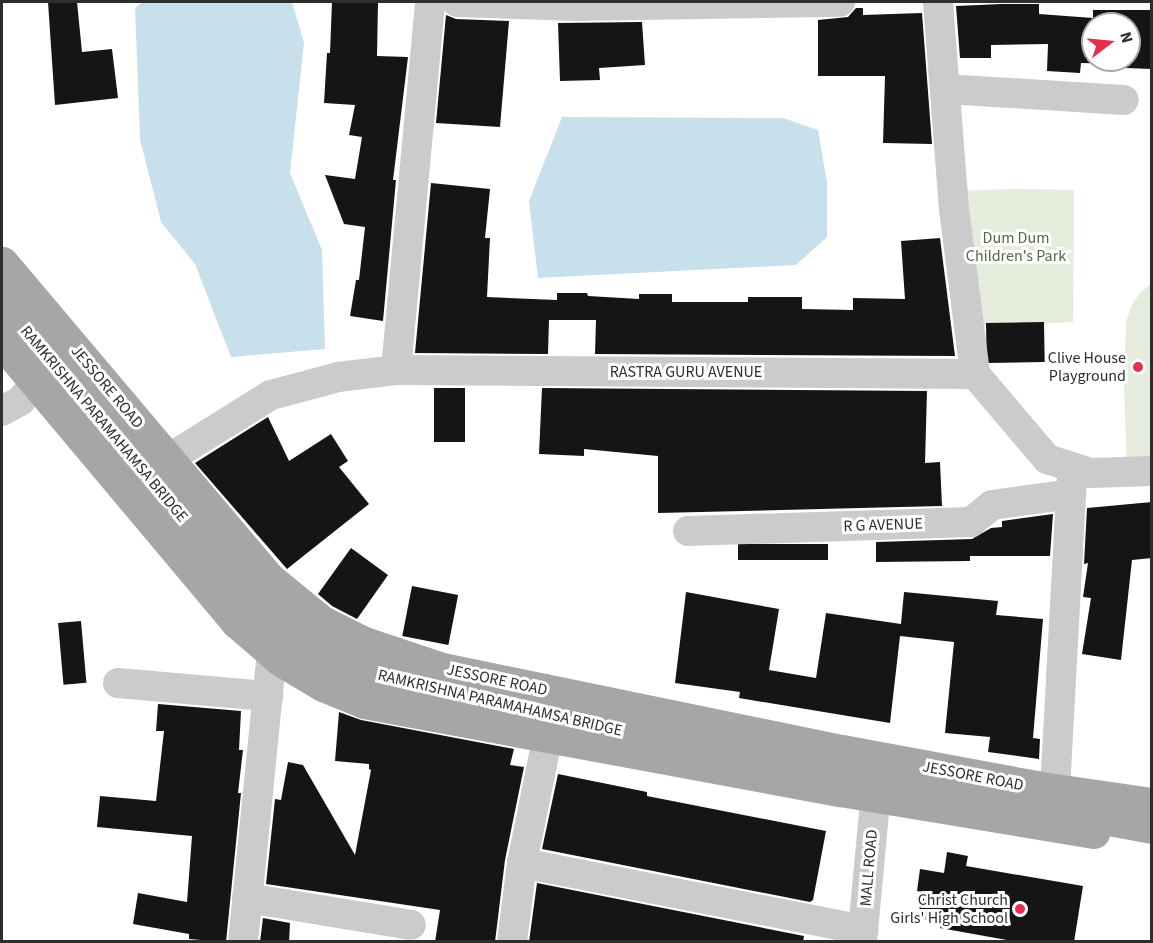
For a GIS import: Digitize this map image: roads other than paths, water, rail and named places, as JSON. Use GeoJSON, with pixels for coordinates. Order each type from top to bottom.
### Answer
{"type":"FeatureCollection","features":[{"type":"Feature","properties":{"kind":"main road","name":"JESSORE ROAD"},"geometry":{"type":"LineString","coordinates":[[2,263],[268,579],[322,622],[364,643],[442,669],[842,751],[1055,790],[1152,804]]}},
{"type":"Feature","properties":{"kind":"main road","name":"RAMKRISHNA PARAMAHAMSA BRIDGE"},"geometry":{"type":"LineString","coordinates":[[2,303],[258,608],[299,641],[340,661],[385,678],[568,720],[1152,827]]}},
{"type":"Feature","properties":{"kind":"main road"},"geometry":{"type":"LineString","coordinates":[[2,342],[237,622],[272,652],[323,685],[364,702],[873,795],[1152,842]]}},
{"type":"Feature","properties":{"kind":"street"},"geometry":{"type":"LineString","coordinates":[[396,370],[430,2]]}},
{"type":"Feature","properties":{"kind":"street"},"geometry":{"type":"LineString","coordinates":[[457,2],[577,6],[840,2]]}},
{"type":"Feature","properties":{"kind":"street"},"geometry":{"type":"LineString","coordinates":[[938,2],[954,209],[975,374],[1047,459],[1071,480]]}},
{"type":"Feature","properties":{"kind":"street"},"geometry":{"type":"LineString","coordinates":[[945,89],[1124,100]]}},
{"type":"Feature","properties":{"kind":"street","name":"RASTRA GURU AVENUE"},"geometry":{"type":"LineString","coordinates":[[168,459],[271,395],[338,377],[396,370],[975,374]]}},
{"type":"Feature","properties":{"kind":"street"},"geometry":{"type":"LineString","coordinates":[[2,411],[20,401],[36,383]]}},
{"type":"Feature","properties":{"kind":"street"},"geometry":{"type":"LineString","coordinates":[[1071,480],[1091,473],[1152,471]]}},
{"type":"Feature","properties":{"kind":"street"},"geometry":{"type":"LineString","coordinates":[[1055,790],[1071,480]]}},
{"type":"Feature","properties":{"kind":"street","name":"R G AVENUE"},"geometry":{"type":"LineString","coordinates":[[688,531],[971,522],[992,505],[1071,480]]}},
{"type":"Feature","properties":{"kind":"street"},"geometry":{"type":"LineString","coordinates":[[243,942],[272,652],[297,601]]}},
{"type":"Feature","properties":{"kind":"street"},"geometry":{"type":"LineString","coordinates":[[118,683],[268,696]]}},
{"type":"Feature","properties":{"kind":"street"},"geometry":{"type":"LineString","coordinates":[[512,942],[522,863],[548,735]]}},
{"type":"Feature","properties":{"kind":"street","name":"MALL ROAD"},"geometry":{"type":"LineString","coordinates":[[863,936],[875,802],[873,795]]}},
{"type":"Feature","properties":{"kind":"street"},"geometry":{"type":"LineString","coordinates":[[522,863],[863,936]]}},
{"type":"Feature","properties":{"kind":"street"},"geometry":{"type":"LineString","coordinates":[[247,898],[411,925]]}},
{"type":"Feature","properties":{"kind":"water"},"geometry":{"type":"Polygon","coordinates":[[[142,2],[292,2],[304,43],[290,173],[322,250],[325,349],[231,357],[195,264],[161,222],[140,139],[135,8],[142,2]]]}},
{"type":"Feature","properties":{"kind":"water"},"geometry":{"type":"Polygon","coordinates":[[[562,117],[783,118],[818,130],[827,183],[827,237],[796,265],[538,278],[529,201],[562,117]]]}},
{"type":"Feature","properties":{"kind":"place","name":"Clive House Playground"},"geometry":{"type":"Point","coordinates":[1138,367]}},
{"type":"Feature","properties":{"kind":"place","name":"Christ Church Girls' High School"},"geometry":{"type":"Point","coordinates":[1020,909]}},
{"type":"Feature","properties":{"kind":"park label","name":"Dum Dum Children's Park"},"geometry":{"type":"Point","coordinates":[1016,247]}}]}
